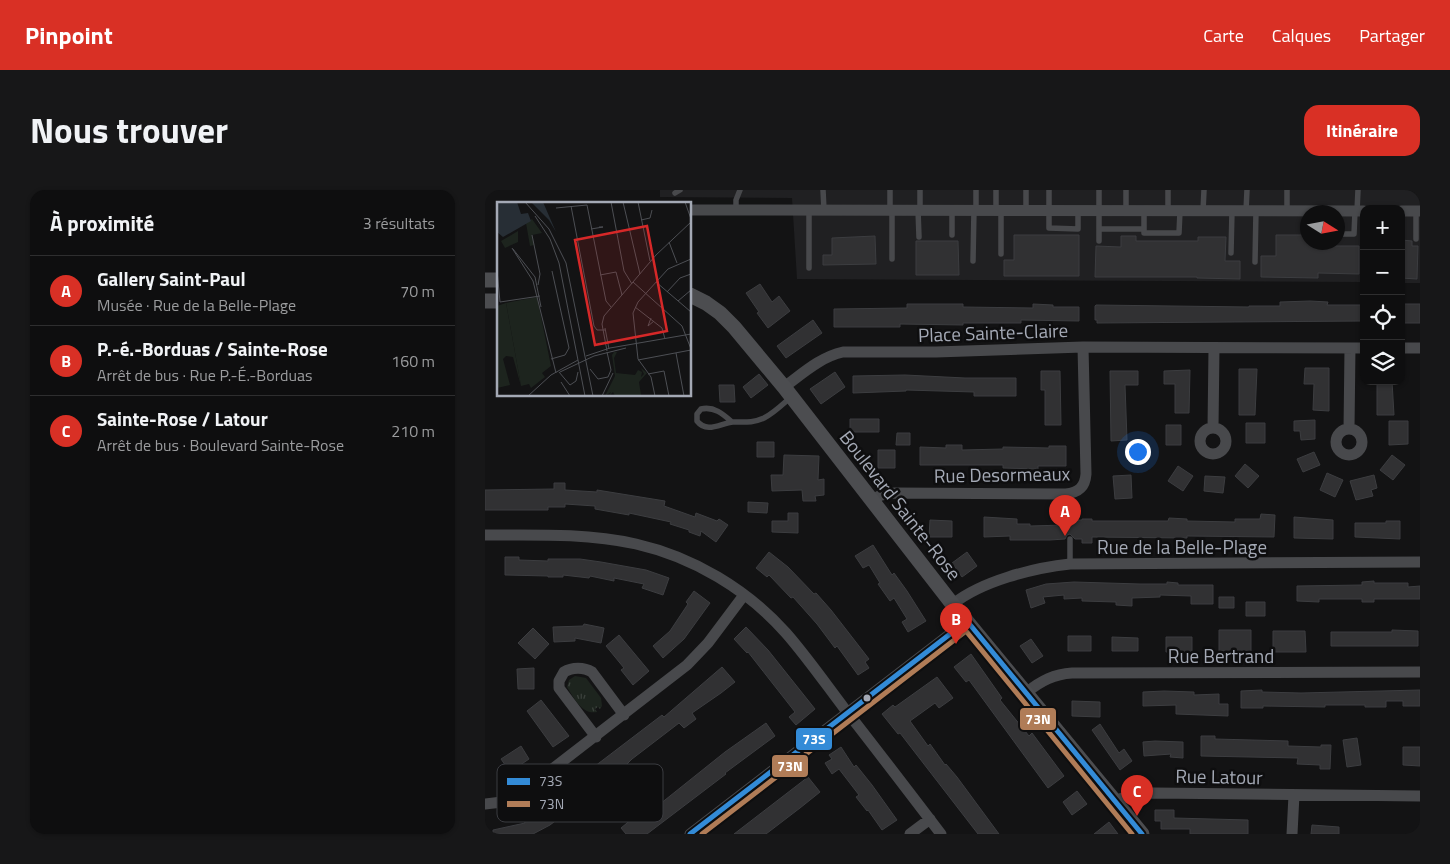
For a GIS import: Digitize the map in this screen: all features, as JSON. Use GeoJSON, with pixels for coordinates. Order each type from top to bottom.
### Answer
{"type":"FeatureCollection","features":[{"type":"Feature","properties":{"kind":"street"},"geometry":{"type":"LineString","coordinates":[[691,210],[1300,211]]}},
{"type":"Feature","properties":{"kind":"street"},"geometry":{"type":"LineString","coordinates":[[1405,211],[1419,210]]}},
{"type":"Feature","properties":{"kind":"street"},"geometry":{"type":"LineString","coordinates":[[1345,211],[1359,211]]}},
{"type":"Feature","properties":{"kind":"street","name":"Boulevard Sainte-Rose"},"geometry":{"type":"LineString","coordinates":[[691,295],[720,313],[743,339],[787,392],[953,604],[1142,834]]}},
{"type":"Feature","properties":{"kind":"street","name":"Boulevard Sainte-Rose"},"geometry":{"type":"LineString","coordinates":[[691,307],[723,322],[743,339]]}},
{"type":"Feature","properties":{"kind":"street","name":"Place Sainte-Claire"},"geometry":{"type":"LineString","coordinates":[[787,392],[817,363],[843,352],[936,352],[1083,347],[1360,348]]}},
{"type":"Feature","properties":{"kind":"street","name":"Rue Desormeaux"},"geometry":{"type":"LineString","coordinates":[[871,501],[881,495],[895,494],[1066,494],[1078,491],[1084,485],[1086,474],[1083,347]]}},
{"type":"Feature","properties":{"kind":"street"},"geometry":{"type":"LineString","coordinates":[[1213,428],[1214,348]]}},
{"type":"Feature","properties":{"kind":"street"},"geometry":{"type":"LineString","coordinates":[[1349,429],[1350,348]]}},
{"type":"Feature","properties":{"kind":"street"},"geometry":{"type":"LineString","coordinates":[[1405,348],[1420,348]]}},
{"type":"Feature","properties":{"kind":"street"},"geometry":{"type":"LineString","coordinates":[[485,536],[589,537],[637,544],[691,563],[716,576],[744,595],[785,632],[941,834]]}},
{"type":"Feature","properties":{"kind":"street","name":"Rue de la Belle-Plage"},"geometry":{"type":"LineString","coordinates":[[953,604],[989,584],[1046,567],[1070,564],[1420,562]]}},
{"type":"Feature","properties":{"kind":"street"},"geometry":{"type":"LineString","coordinates":[[560,764],[674,677],[693,660],[744,595]]}},
{"type":"Feature","properties":{"kind":"street"},"geometry":{"type":"LineString","coordinates":[[690,834],[967,621]]}},
{"type":"Feature","properties":{"kind":"street"},"geometry":{"type":"LineString","coordinates":[[596,737],[560,690],[559,681],[564,672],[575,668],[586,669],[592,672],[624,715]]}},
{"type":"Feature","properties":{"kind":"street","name":"Rue Bertrand"},"geometry":{"type":"LineString","coordinates":[[1027,692],[1047,679],[1072,673],[1420,672]]}},
{"type":"Feature","properties":{"kind":"street","name":"Rue Latour"},"geometry":{"type":"LineString","coordinates":[[1115,801],[1128,796],[1154,793],[1420,796]]}},
{"type":"Feature","properties":{"kind":"street"},"geometry":{"type":"LineString","coordinates":[[1292,834],[1294,795]]}},
{"type":"Feature","properties":{"kind":"street"},"geometry":{"type":"LineString","coordinates":[[911,834],[929,819]]}},
{"type":"Feature","properties":{"kind":"lane"},"geometry":{"type":"LineString","coordinates":[[736,210],[736,200],[740,190]]}},
{"type":"Feature","properties":{"kind":"lane"},"geometry":{"type":"LineString","coordinates":[[823,190],[823,210]]}},
{"type":"Feature","properties":{"kind":"lane"},"geometry":{"type":"LineString","coordinates":[[890,190],[893,259]]}},
{"type":"Feature","properties":{"kind":"lane"},"geometry":{"type":"LineString","coordinates":[[919,237],[920,190]]}},
{"type":"Feature","properties":{"kind":"lane"},"geometry":{"type":"LineString","coordinates":[[973,261],[976,190]]}},
{"type":"Feature","properties":{"kind":"lane"},"geometry":{"type":"LineString","coordinates":[[996,190],[1001,254]]}},
{"type":"Feature","properties":{"kind":"lane"},"geometry":{"type":"LineString","coordinates":[[1026,190],[1026,210]]}},
{"type":"Feature","properties":{"kind":"lane"},"geometry":{"type":"LineString","coordinates":[[1049,190],[1049,228],[1078,229],[1078,210]]}},
{"type":"Feature","properties":{"kind":"lane"},"geometry":{"type":"LineString","coordinates":[[1099,190],[1099,241]]}},
{"type":"Feature","properties":{"kind":"lane"},"geometry":{"type":"LineString","coordinates":[[1126,190],[1126,211]]}},
{"type":"Feature","properties":{"kind":"lane"},"geometry":{"type":"LineString","coordinates":[[1167,211],[1168,190]]}},
{"type":"Feature","properties":{"kind":"lane"},"geometry":{"type":"LineString","coordinates":[[1203,211],[1204,190]]}},
{"type":"Feature","properties":{"kind":"lane"},"geometry":{"type":"LineString","coordinates":[[1247,190],[1251,211],[1255,262]]}},
{"type":"Feature","properties":{"kind":"lane"},"geometry":{"type":"LineString","coordinates":[[1287,190],[1287,211]]}},
{"type":"Feature","properties":{"kind":"lane"},"geometry":{"type":"LineString","coordinates":[[1345,234],[1354,234],[1359,211],[1358,190]]}},
{"type":"Feature","properties":{"kind":"lane"},"geometry":{"type":"LineString","coordinates":[[809,210],[809,268]]}},
{"type":"Feature","properties":{"kind":"lane"},"geometry":{"type":"LineString","coordinates":[[952,236],[953,210]]}},
{"type":"Feature","properties":{"kind":"lane"},"geometry":{"type":"LineString","coordinates":[[1416,239],[1419,210]]}},
{"type":"Feature","properties":{"kind":"lane"},"geometry":{"type":"LineString","coordinates":[[1144,211],[1144,233],[1179,233],[1180,211]]}},
{"type":"Feature","properties":{"kind":"lane"},"geometry":{"type":"LineString","coordinates":[[1231,211],[1231,253]]}},
{"type":"Feature","properties":{"kind":"lane"},"geometry":{"type":"LineString","coordinates":[[1099,229],[1144,229]]}},
{"type":"Feature","properties":{"kind":"lane"},"geometry":{"type":"LineString","coordinates":[[732,422],[720,412],[711,408],[701,409],[697,414],[697,421],[703,426],[713,427],[732,422],[745,424],[763,418],[775,411],[787,392]]}},
{"type":"Feature","properties":{"kind":"lane"},"geometry":{"type":"LineString","coordinates":[[1070,539],[1070,564]]}},
{"type":"Feature","properties":{"kind":"shaded area"},"geometry":{"type":"Polygon","coordinates":[[[660,190],[1420,190],[1420,283],[1405,283],[1405,205],[1360,205],[1360,282],[797,279],[792,198],[660,197],[660,190]]]}},
{"type":"Feature","properties":{"kind":"green space"},"geometry":{"type":"Polygon","coordinates":[[[575,676],[586,678],[601,698],[602,706],[600,709],[598,707],[595,709],[597,712],[587,711],[583,708],[567,687],[569,680],[575,676]]]}},
{"type":"Feature","properties":{"kind":"building"},"geometry":{"type":"Polygon","coordinates":[[[1014,235],[1079,235],[1079,276],[1004,276],[1004,260],[1014,260],[1014,235]]]}},
{"type":"Feature","properties":{"kind":"building"},"geometry":{"type":"Polygon","coordinates":[[[1276,235],[1300,235],[1300,250],[1345,250],[1345,246],[1359,246],[1359,274],[1318,273],[1318,278],[1261,277],[1261,256],[1276,256],[1276,235]]]}},
{"type":"Feature","properties":{"kind":"building"},"geometry":{"type":"Polygon","coordinates":[[[875,236],[876,264],[823,265],[823,255],[832,255],[832,238],[875,236]]]}},
{"type":"Feature","properties":{"kind":"building"},"geometry":{"type":"Polygon","coordinates":[[[1121,236],[1136,236],[1136,241],[1198,241],[1198,237],[1226,237],[1225,261],[1240,261],[1240,279],[1095,277],[1096,246],[1121,247],[1121,236]]]}},
{"type":"Feature","properties":{"kind":"building"},"geometry":{"type":"Polygon","coordinates":[[[1405,240],[1412,241],[1412,246],[1418,246],[1417,279],[1405,278],[1405,240]]]}},
{"type":"Feature","properties":{"kind":"building"},"geometry":{"type":"Polygon","coordinates":[[[916,241],[958,241],[959,275],[916,275],[916,241]]]}},
{"type":"Feature","properties":{"kind":"building"},"geometry":{"type":"Polygon","coordinates":[[[760,284],[772,302],[779,296],[790,311],[768,328],[746,293],[760,284]]]}},
{"type":"Feature","properties":{"kind":"building"},"geometry":{"type":"Polygon","coordinates":[[[1310,301],[1328,302],[1327,305],[1360,305],[1360,321],[1097,323],[1097,320],[1095,320],[1096,305],[1249,307],[1280,306],[1280,302],[1310,301]]]}},
{"type":"Feature","properties":{"kind":"building"},"geometry":{"type":"Polygon","coordinates":[[[907,304],[963,304],[963,307],[1033,308],[1033,304],[1053,305],[1053,307],[1079,307],[1079,321],[1021,320],[1021,323],[963,323],[963,325],[900,324],[900,327],[834,327],[834,309],[907,308],[907,304]]]}},
{"type":"Feature","properties":{"kind":"building"},"geometry":{"type":"Polygon","coordinates":[[[1405,304],[1420,304],[1420,323],[1405,323],[1405,304]]]}},
{"type":"Feature","properties":{"kind":"building"},"geometry":{"type":"Polygon","coordinates":[[[813,320],[822,333],[786,358],[777,346],[813,320]]]}},
{"type":"Feature","properties":{"kind":"building"},"geometry":{"type":"Polygon","coordinates":[[[1305,368],[1329,368],[1329,411],[1313,410],[1314,384],[1304,384],[1305,368]]]}},
{"type":"Feature","properties":{"kind":"building"},"geometry":{"type":"Polygon","coordinates":[[[1239,369],[1257,369],[1255,415],[1239,415],[1239,369]]]}},
{"type":"Feature","properties":{"kind":"building"},"geometry":{"type":"Polygon","coordinates":[[[1190,370],[1189,413],[1175,413],[1175,384],[1164,384],[1164,371],[1190,370]]]}},
{"type":"Feature","properties":{"kind":"building"},"geometry":{"type":"Polygon","coordinates":[[[1041,371],[1060,371],[1061,425],[1045,425],[1045,390],[1041,390],[1041,371]]]}},
{"type":"Feature","properties":{"kind":"building"},"geometry":{"type":"Polygon","coordinates":[[[1110,371],[1138,371],[1138,385],[1125,385],[1127,440],[1111,441],[1110,371]]]}},
{"type":"Feature","properties":{"kind":"building"},"geometry":{"type":"Polygon","coordinates":[[[835,372],[845,387],[821,404],[810,389],[835,372]]]}},
{"type":"Feature","properties":{"kind":"building"},"geometry":{"type":"Polygon","coordinates":[[[759,374],[768,385],[751,398],[743,387],[759,374]]]}},
{"type":"Feature","properties":{"kind":"building"},"geometry":{"type":"Polygon","coordinates":[[[905,375],[1016,378],[1016,396],[974,396],[974,392],[906,390],[853,393],[853,376],[905,375]]]}},
{"type":"Feature","properties":{"kind":"building"},"geometry":{"type":"Polygon","coordinates":[[[719,385],[734,385],[735,402],[720,402],[719,385]]]}},
{"type":"Feature","properties":{"kind":"building"},"geometry":{"type":"Polygon","coordinates":[[[1377,385],[1392,385],[1394,415],[1377,415],[1377,385]]]}},
{"type":"Feature","properties":{"kind":"building"},"geometry":{"type":"Polygon","coordinates":[[[850,419],[879,419],[879,432],[850,432],[850,419]]]}},
{"type":"Feature","properties":{"kind":"building"},"geometry":{"type":"Polygon","coordinates":[[[1315,420],[1315,439],[1301,440],[1300,431],[1294,431],[1294,421],[1315,420]]]}},
{"type":"Feature","properties":{"kind":"building"},"geometry":{"type":"Polygon","coordinates":[[[1389,421],[1408,421],[1408,444],[1389,445],[1389,421]]]}},
{"type":"Feature","properties":{"kind":"building"},"geometry":{"type":"Polygon","coordinates":[[[1246,423],[1265,423],[1265,443],[1246,443],[1246,423]]]}},
{"type":"Feature","properties":{"kind":"building"},"geometry":{"type":"Polygon","coordinates":[[[1166,425],[1181,425],[1181,445],[1166,445],[1166,425]]]}},
{"type":"Feature","properties":{"kind":"building"},"geometry":{"type":"Polygon","coordinates":[[[897,433],[910,433],[910,445],[896,445],[897,433]]]}},
{"type":"Feature","properties":{"kind":"building"},"geometry":{"type":"Polygon","coordinates":[[[757,442],[774,442],[774,457],[757,457],[757,442]]]}},
{"type":"Feature","properties":{"kind":"building"},"geometry":{"type":"Polygon","coordinates":[[[946,445],[962,445],[962,450],[1066,446],[1066,466],[1038,466],[1038,469],[1003,468],[1003,465],[920,465],[920,447],[946,448],[946,445]]]}},
{"type":"Feature","properties":{"kind":"building"},"geometry":{"type":"Polygon","coordinates":[[[878,450],[895,450],[895,468],[878,468],[878,450]]]}},
{"type":"Feature","properties":{"kind":"building"},"geometry":{"type":"Polygon","coordinates":[[[1314,452],[1320,465],[1303,472],[1297,459],[1314,452]]]}},
{"type":"Feature","properties":{"kind":"building"},"geometry":{"type":"Polygon","coordinates":[[[784,455],[819,456],[818,480],[824,479],[824,495],[815,496],[816,501],[803,501],[802,490],[772,491],[771,475],[783,475],[784,455]]]}},
{"type":"Feature","properties":{"kind":"building"},"geometry":{"type":"Polygon","coordinates":[[[1392,455],[1405,465],[1393,480],[1380,470],[1392,455]]]}},
{"type":"Feature","properties":{"kind":"building"},"geometry":{"type":"Polygon","coordinates":[[[1245,464],[1259,476],[1248,488],[1235,476],[1245,464]]]}},
{"type":"Feature","properties":{"kind":"building"},"geometry":{"type":"Polygon","coordinates":[[[1178,466],[1193,476],[1183,491],[1168,481],[1178,466]]]}},
{"type":"Feature","properties":{"kind":"building"},"geometry":{"type":"Polygon","coordinates":[[[1327,473],[1343,480],[1335,497],[1320,490],[1327,473]]]}},
{"type":"Feature","properties":{"kind":"building"},"geometry":{"type":"Polygon","coordinates":[[[1131,475],[1132,498],[1115,499],[1113,476],[1131,475]]]}},
{"type":"Feature","properties":{"kind":"building"},"geometry":{"type":"Polygon","coordinates":[[[1374,475],[1377,488],[1371,490],[1373,496],[1356,500],[1350,481],[1374,475]]]}},
{"type":"Feature","properties":{"kind":"building"},"geometry":{"type":"Polygon","coordinates":[[[1205,476],[1225,477],[1223,493],[1204,491],[1205,476]]]}},
{"type":"Feature","properties":{"kind":"building"},"geometry":{"type":"Polygon","coordinates":[[[554,483],[565,483],[565,490],[597,492],[597,490],[665,501],[664,506],[695,517],[696,513],[717,521],[719,519],[728,525],[716,542],[701,531],[700,536],[670,524],[671,522],[629,513],[629,515],[595,509],[595,506],[565,504],[565,507],[548,507],[548,510],[485,510],[485,490],[554,489],[554,483]]]}},
{"type":"Feature","properties":{"kind":"building"},"geometry":{"type":"Polygon","coordinates":[[[748,502],[768,503],[767,513],[748,512],[748,502]]]}},
{"type":"Feature","properties":{"kind":"building"},"geometry":{"type":"Polygon","coordinates":[[[788,513],[798,513],[798,533],[772,532],[772,521],[788,521],[788,513]]]}},
{"type":"Feature","properties":{"kind":"building"},"geometry":{"type":"Polygon","coordinates":[[[1261,514],[1275,515],[1274,537],[1092,537],[1092,543],[1082,543],[1082,539],[1075,539],[1070,534],[1065,539],[1050,540],[1010,540],[1010,536],[984,537],[984,517],[1017,519],[1017,524],[1030,524],[1030,526],[1064,525],[1064,521],[1082,519],[1092,519],[1092,521],[1168,521],[1169,518],[1187,519],[1187,521],[1235,522],[1235,519],[1260,519],[1261,514]]]}},
{"type":"Feature","properties":{"kind":"building"},"geometry":{"type":"Polygon","coordinates":[[[1294,517],[1333,520],[1333,539],[1294,538],[1294,517]]]}},
{"type":"Feature","properties":{"kind":"building"},"geometry":{"type":"Polygon","coordinates":[[[930,520],[952,521],[952,537],[929,537],[930,520]]]}},
{"type":"Feature","properties":{"kind":"building"},"geometry":{"type":"Polygon","coordinates":[[[1386,521],[1400,521],[1400,539],[1355,537],[1355,523],[1386,523],[1386,521]]]}},
{"type":"Feature","properties":{"kind":"building"},"geometry":{"type":"Polygon","coordinates":[[[873,545],[892,575],[894,573],[907,591],[926,621],[908,632],[902,622],[907,619],[894,598],[890,601],[878,584],[880,583],[869,565],[863,568],[855,556],[873,545]]]}},
{"type":"Feature","properties":{"kind":"building"},"geometry":{"type":"Polygon","coordinates":[[[769,552],[788,567],[814,594],[816,593],[831,610],[869,659],[865,662],[869,668],[858,675],[837,646],[835,648],[793,597],[791,598],[769,575],[767,577],[756,568],[769,552]]]}},
{"type":"Feature","properties":{"kind":"building"},"geometry":{"type":"Polygon","coordinates":[[[967,552],[977,566],[962,577],[952,563],[967,552]]]}},
{"type":"Feature","properties":{"kind":"building"},"geometry":{"type":"Polygon","coordinates":[[[505,557],[519,557],[519,560],[548,561],[548,559],[580,559],[646,570],[669,578],[663,595],[642,588],[644,584],[614,578],[614,581],[590,576],[589,578],[563,575],[563,577],[548,577],[505,575],[505,557]]]}},
{"type":"Feature","properties":{"kind":"building"},"geometry":{"type":"Polygon","coordinates":[[[1374,581],[1374,583],[1408,583],[1408,587],[1420,586],[1420,599],[1374,599],[1374,602],[1362,602],[1362,599],[1319,599],[1319,602],[1297,601],[1297,586],[1362,585],[1362,582],[1374,581]]]}},
{"type":"Feature","properties":{"kind":"building"},"geometry":{"type":"Polygon","coordinates":[[[1074,582],[1167,584],[1167,582],[1178,583],[1178,585],[1213,585],[1213,604],[1191,604],[1191,596],[1160,595],[1160,597],[1132,598],[1132,606],[1116,605],[1116,602],[1082,601],[1082,598],[1064,599],[1064,595],[1043,597],[1045,603],[1031,608],[1026,590],[1046,584],[1074,582]]]}},
{"type":"Feature","properties":{"kind":"building"},"geometry":{"type":"Polygon","coordinates":[[[694,591],[710,603],[684,639],[663,658],[653,646],[670,631],[688,604],[686,602],[694,591]]]}},
{"type":"Feature","properties":{"kind":"building"},"geometry":{"type":"Polygon","coordinates":[[[1219,597],[1234,597],[1234,608],[1219,608],[1219,597]]]}},
{"type":"Feature","properties":{"kind":"building"},"geometry":{"type":"Polygon","coordinates":[[[1246,602],[1265,602],[1265,616],[1246,616],[1246,602]]]}},
{"type":"Feature","properties":{"kind":"building"},"geometry":{"type":"Polygon","coordinates":[[[584,624],[604,628],[601,643],[575,638],[575,641],[554,642],[553,627],[583,626],[584,624]]]}},
{"type":"Feature","properties":{"kind":"building"},"geometry":{"type":"Polygon","coordinates":[[[746,627],[768,650],[815,709],[796,725],[789,717],[795,712],[748,652],[734,639],[746,627]]]}},
{"type":"Feature","properties":{"kind":"building"},"geometry":{"type":"Polygon","coordinates":[[[533,628],[549,644],[535,659],[518,643],[533,628]]]}},
{"type":"Feature","properties":{"kind":"building"},"geometry":{"type":"Polygon","coordinates":[[[1219,630],[1251,630],[1251,651],[1219,651],[1219,630]]]}},
{"type":"Feature","properties":{"kind":"building"},"geometry":{"type":"Polygon","coordinates":[[[1392,630],[1418,631],[1418,646],[1331,646],[1331,632],[1392,632],[1392,630]]]}},
{"type":"Feature","properties":{"kind":"building"},"geometry":{"type":"Polygon","coordinates":[[[1273,631],[1305,631],[1306,652],[1273,652],[1273,631]]]}},
{"type":"Feature","properties":{"kind":"building"},"geometry":{"type":"Polygon","coordinates":[[[619,635],[649,671],[633,685],[621,670],[624,668],[606,646],[619,635]]]}},
{"type":"Feature","properties":{"kind":"building"},"geometry":{"type":"Polygon","coordinates":[[[1068,636],[1091,636],[1091,651],[1068,651],[1068,636]]]}},
{"type":"Feature","properties":{"kind":"building"},"geometry":{"type":"Polygon","coordinates":[[[1112,637],[1138,638],[1138,651],[1112,651],[1112,637]]]}},
{"type":"Feature","properties":{"kind":"building"},"geometry":{"type":"Polygon","coordinates":[[[1166,637],[1192,637],[1192,652],[1166,652],[1166,637]]]}},
{"type":"Feature","properties":{"kind":"building"},"geometry":{"type":"Polygon","coordinates":[[[1031,639],[1043,656],[1032,663],[1020,646],[1031,639]]]}},
{"type":"Feature","properties":{"kind":"building"},"geometry":{"type":"Polygon","coordinates":[[[971,654],[1002,698],[1000,700],[1029,736],[1032,733],[1064,776],[1048,788],[969,680],[966,682],[954,667],[971,654]]]}},
{"type":"Feature","properties":{"kind":"building"},"geometry":{"type":"Polygon","coordinates":[[[722,667],[735,682],[692,713],[696,719],[684,728],[679,723],[627,764],[598,764],[662,715],[664,717],[722,667]]]}},
{"type":"Feature","properties":{"kind":"building"},"geometry":{"type":"Polygon","coordinates":[[[534,668],[534,689],[518,689],[517,669],[534,668]]]}},
{"type":"Feature","properties":{"kind":"building"},"geometry":{"type":"Polygon","coordinates":[[[937,677],[953,698],[939,708],[935,703],[910,721],[928,746],[930,744],[945,765],[957,777],[999,834],[978,834],[900,733],[898,734],[882,714],[937,677]]]}},
{"type":"Feature","properties":{"kind":"building"},"geometry":{"type":"Polygon","coordinates":[[[1262,690],[1262,692],[1301,693],[1420,690],[1420,706],[1403,706],[1403,701],[1386,701],[1386,707],[1325,705],[1325,707],[1263,706],[1263,708],[1241,708],[1241,691],[1262,690]]]}},
{"type":"Feature","properties":{"kind":"building"},"geometry":{"type":"Polygon","coordinates":[[[1143,692],[1194,692],[1194,695],[1219,694],[1219,704],[1228,704],[1228,716],[1176,714],[1176,705],[1143,706],[1143,692]]]}},
{"type":"Feature","properties":{"kind":"building"},"geometry":{"type":"Polygon","coordinates":[[[541,700],[569,736],[553,747],[527,711],[541,700]]]}},
{"type":"Feature","properties":{"kind":"building"},"geometry":{"type":"Polygon","coordinates":[[[1072,701],[1100,702],[1100,717],[1072,716],[1072,701]]]}},
{"type":"Feature","properties":{"kind":"building"},"geometry":{"type":"Polygon","coordinates":[[[766,723],[775,736],[663,822],[663,802],[725,752],[766,723]]]}},
{"type":"Feature","properties":{"kind":"building"},"geometry":{"type":"Polygon","coordinates":[[[1100,724],[1119,753],[1124,749],[1132,761],[1120,770],[1092,730],[1100,724]]]}},
{"type":"Feature","properties":{"kind":"building"},"geometry":{"type":"Polygon","coordinates":[[[1201,736],[1215,736],[1215,739],[1288,741],[1288,746],[1321,747],[1321,745],[1331,745],[1330,769],[1320,769],[1320,765],[1297,764],[1298,758],[1201,756],[1201,736]]]}},
{"type":"Feature","properties":{"kind":"building"},"geometry":{"type":"Polygon","coordinates":[[[1357,738],[1361,765],[1347,767],[1343,740],[1357,738]]]}},
{"type":"Feature","properties":{"kind":"building"},"geometry":{"type":"Polygon","coordinates":[[[1143,742],[1183,742],[1183,758],[1170,757],[1171,754],[1144,756],[1143,742]]]}},
{"type":"Feature","properties":{"kind":"building"},"geometry":{"type":"Polygon","coordinates":[[[521,746],[529,759],[522,764],[504,764],[501,759],[521,746]]]}},
{"type":"Feature","properties":{"kind":"building"},"geometry":{"type":"Polygon","coordinates":[[[841,747],[854,767],[856,765],[897,820],[882,830],[856,797],[859,795],[839,769],[832,774],[825,763],[832,759],[829,755],[841,747]]]}},
{"type":"Feature","properties":{"kind":"building"},"geometry":{"type":"Polygon","coordinates":[[[1403,747],[1420,747],[1420,766],[1403,765],[1403,747]]]}},
{"type":"Feature","properties":{"kind":"building"},"geometry":{"type":"Polygon","coordinates":[[[808,777],[820,792],[800,808],[766,834],[734,834],[808,777]]]}},
{"type":"Feature","properties":{"kind":"building"},"geometry":{"type":"Polygon","coordinates":[[[1077,791],[1087,804],[1072,815],[1063,802],[1077,791]]]}},
{"type":"Feature","properties":{"kind":"building"},"geometry":{"type":"Polygon","coordinates":[[[1155,810],[1174,810],[1174,818],[1248,820],[1248,834],[1190,834],[1190,829],[1161,829],[1161,821],[1155,821],[1155,810]]]}},
{"type":"Feature","properties":{"kind":"building"},"geometry":{"type":"Polygon","coordinates":[[[554,822],[533,834],[493,834],[493,830],[525,823],[554,822]]]}},
{"type":"Feature","properties":{"kind":"building"},"geometry":{"type":"Polygon","coordinates":[[[628,822],[663,822],[647,834],[626,834],[621,828],[628,822]]]}},
{"type":"Feature","properties":{"kind":"building"},"geometry":{"type":"Polygon","coordinates":[[[1109,822],[1118,834],[1094,834],[1109,822]]]}},
{"type":"Feature","properties":{"kind":"building"},"geometry":{"type":"Polygon","coordinates":[[[1312,825],[1339,827],[1339,834],[1311,834],[1312,825]]]}},
{"type":"Feature","properties":{"kind":"transit line","name":"73S"},"geometry":{"type":"LineString","coordinates":[[690,834],[967,621],[1142,834]]}},
{"type":"Feature","properties":{"kind":"transit line","name":"73N"},"geometry":{"type":"LineString","coordinates":[[702,834],[966,631],[1132,834]]}},
{"type":"Feature","properties":{"kind":"place","name":"Gallery Saint-Paul"},"geometry":{"type":"Point","coordinates":[1065,536]}},
{"type":"Feature","properties":{"kind":"place","name":"P.-é.-Borduas / Sainte-Rose"},"geometry":{"type":"Point","coordinates":[956,644]}},
{"type":"Feature","properties":{"kind":"place","name":"Sainte-Rose / Latour"},"geometry":{"type":"Point","coordinates":[1137,816]}}]}
